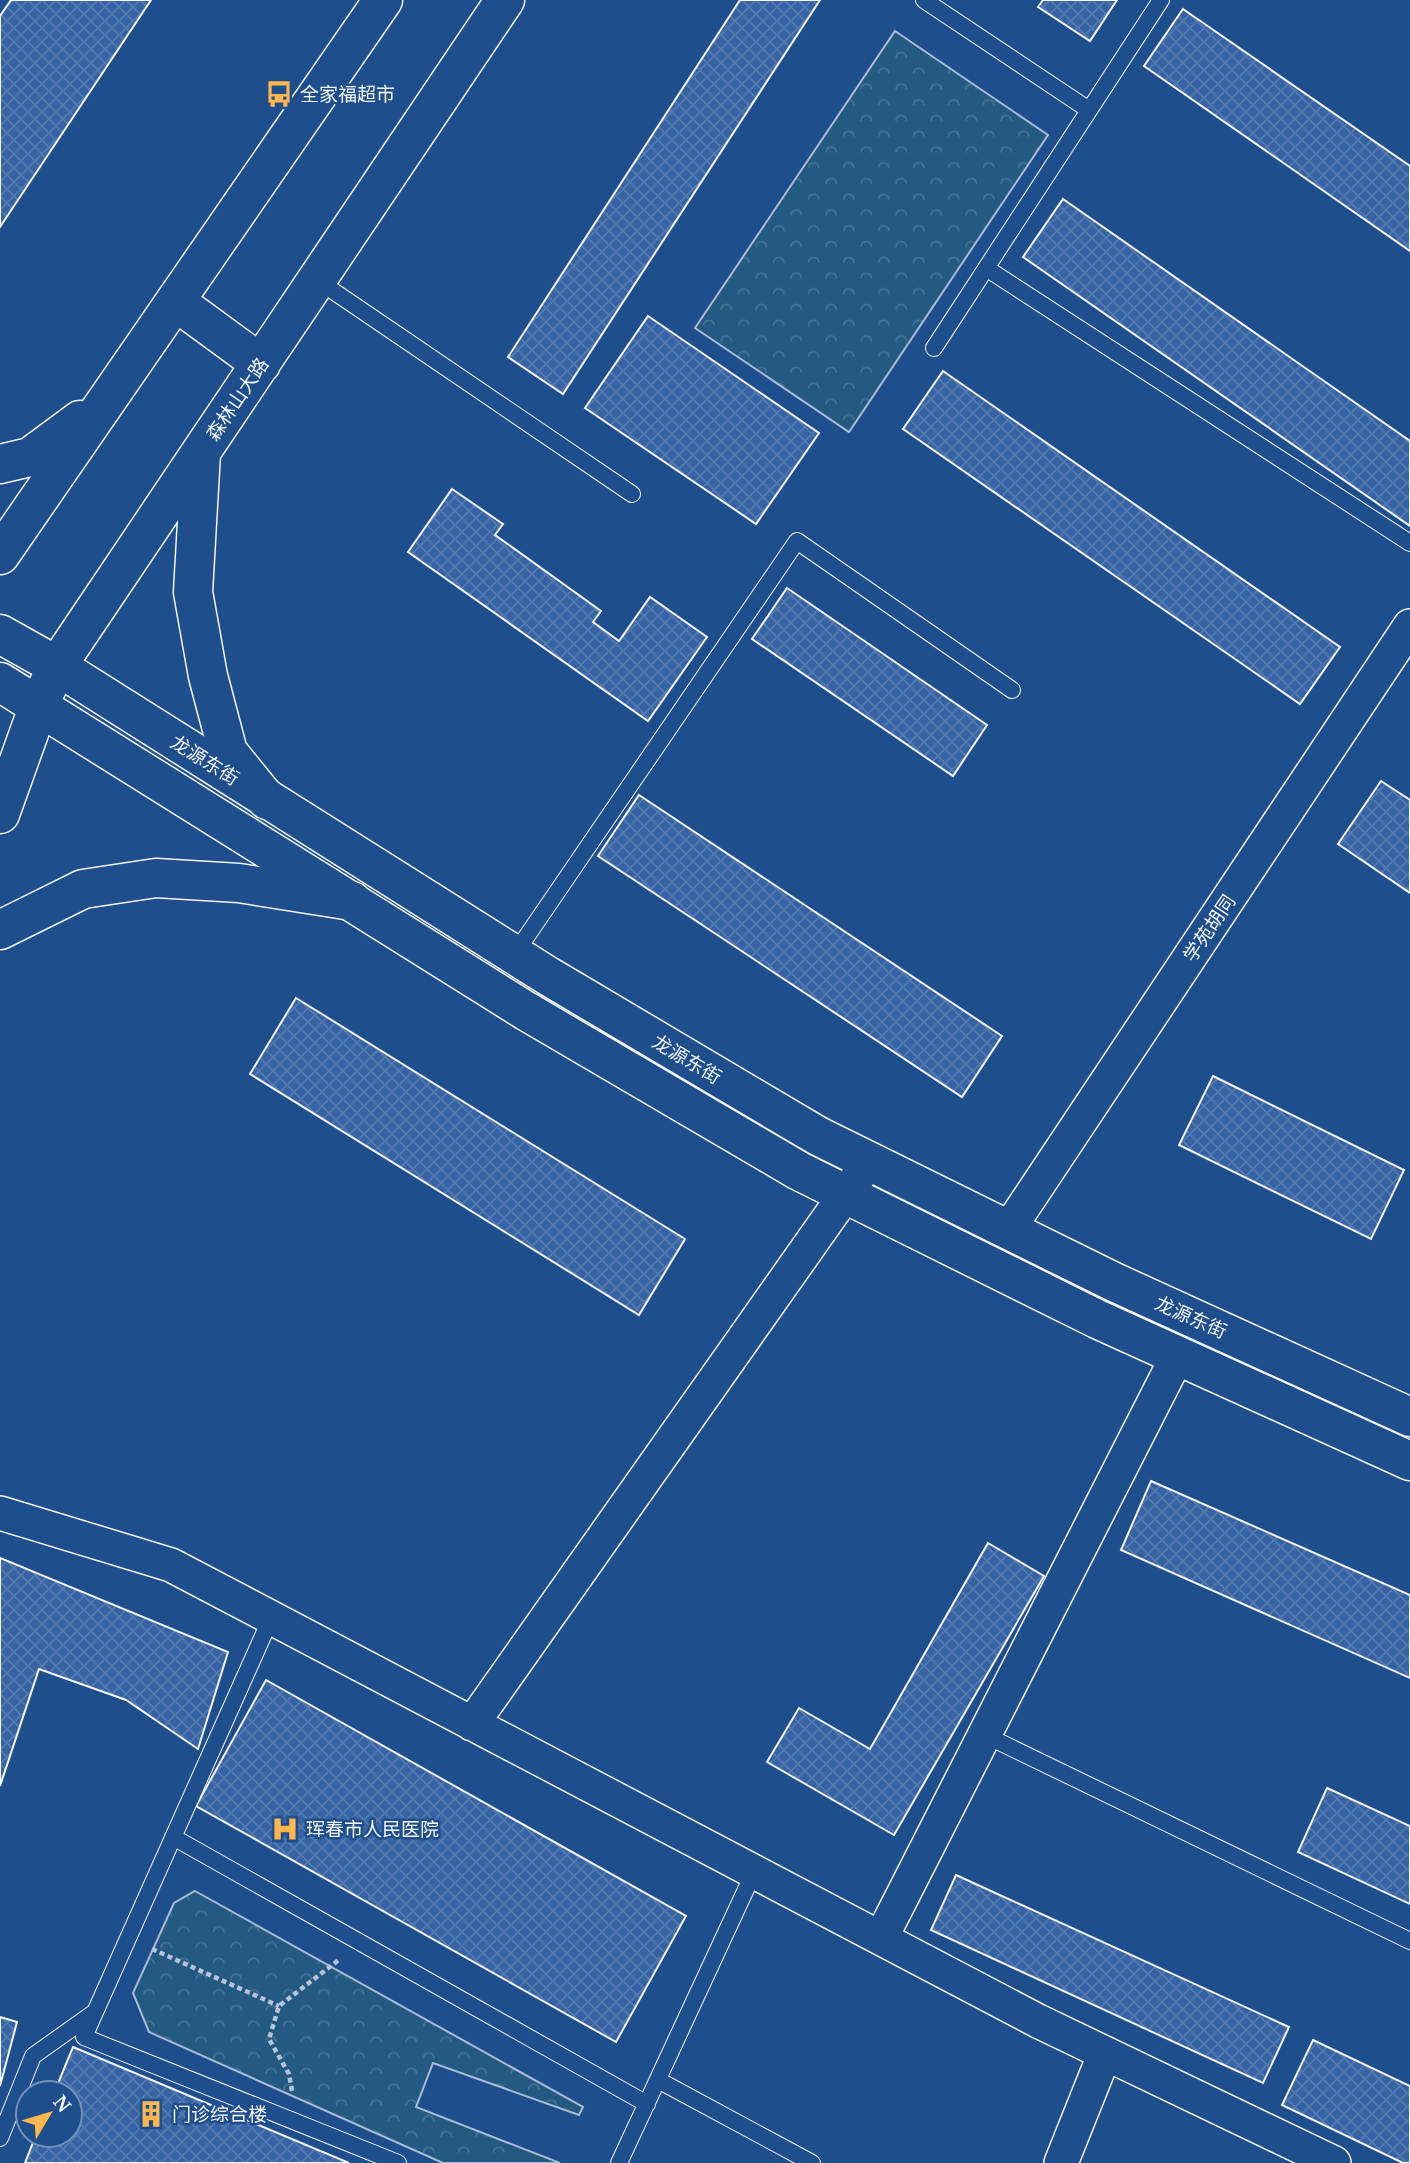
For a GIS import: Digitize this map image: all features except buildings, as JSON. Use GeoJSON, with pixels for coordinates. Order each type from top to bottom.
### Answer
{"type":"FeatureCollection","features":[{"type":"Feature","properties":{"kind":"main road"},"geometry":{"type":"LineString","coordinates":[[0,555],[383,0]]}},
{"type":"Feature","properties":{"kind":"main road","name":"森林山大路"},"geometry":{"type":"LineString","coordinates":[[0,814],[39,705],[57,666],[505,0]]}},
{"type":"Feature","properties":{"kind":"main road"},"geometry":{"type":"LineString","coordinates":[[175,302],[261,363]]}},
{"type":"Feature","properties":{"kind":"main road"},"geometry":{"type":"LineString","coordinates":[[0,464],[30,457],[107,400]]}},
{"type":"Feature","properties":{"kind":"main road"},"geometry":{"type":"LineString","coordinates":[[201,452],[193,592],[208,676],[228,752],[267,800]]}},
{"type":"Feature","properties":{"kind":"main road","name":"龙源东街"},"geometry":{"type":"LineString","coordinates":[[0,634],[57,666],[514,955],[817,1136],[1114,1282],[1410,1416]]}},
{"type":"Feature","properties":{"kind":"main road","name":"龙源东街"},"geometry":{"type":"LineString","coordinates":[[0,682],[526,1011],[799,1171],[1097,1319],[1410,1461]]}},
{"type":"Feature","properties":{"kind":"main road"},"geometry":{"type":"LineString","coordinates":[[0,930],[83,889],[156,878],[239,883],[352,901]]}},
{"type":"Feature","properties":{"kind":"street","name":"学苑胡同"},"geometry":{"type":"LineString","coordinates":[[1008,1230],[1410,626]]}},
{"type":"Feature","properties":{"kind":"street"},"geometry":{"type":"LineString","coordinates":[[472,1724],[869,1161]]}},
{"type":"Feature","properties":{"kind":"street"},"geometry":{"type":"LineString","coordinates":[[881,1938],[1178,1355]]}},
{"type":"Feature","properties":{"kind":"street"},"geometry":{"type":"LineString","coordinates":[[0,1513],[171,1565],[1038,2021],[1334,2163]]}},
{"type":"Feature","properties":{"kind":"street"},"geometry":{"type":"LineString","coordinates":[[1061,2163],[1105,2053]]}},
{"type":"Feature","properties":{"kind":"lane"},"geometry":{"type":"LineString","coordinates":[[924,0],[1089,110]]}},
{"type":"Feature","properties":{"kind":"lane"},"geometry":{"type":"LineString","coordinates":[[934,348],[1161,0]]}},
{"type":"Feature","properties":{"kind":"lane"},"geometry":{"type":"LineString","coordinates":[[986,268],[1410,543]]}},
{"type":"Feature","properties":{"kind":"lane"},"geometry":{"type":"LineString","coordinates":[[317,279],[632,494]]}},
{"type":"Feature","properties":{"kind":"lane"},"geometry":{"type":"LineString","coordinates":[[514,955],[797,541],[1012,690]]}},
{"type":"Feature","properties":{"kind":"lane"},"geometry":{"type":"LineString","coordinates":[[271,1618],[83,2037],[398,2163]]}},
{"type":"Feature","properties":{"kind":"lane"},"geometry":{"type":"LineString","coordinates":[[985,1735],[1410,1941]]}},
{"type":"Feature","properties":{"kind":"lane"},"geometry":{"type":"LineString","coordinates":[[173,1837],[647,2104]]}},
{"type":"Feature","properties":{"kind":"lane"},"geometry":{"type":"LineString","coordinates":[[619,2163],[754,1872]]}},
{"type":"Feature","properties":{"kind":"lane"},"geometry":{"type":"LineString","coordinates":[[0,2138],[33,2056],[94,2012]]}},
{"type":"Feature","properties":{"kind":"lane"},"geometry":{"type":"LineString","coordinates":[[657,2080],[812,2163]]}},
{"type":"Feature","properties":{"kind":"path"},"geometry":{"type":"LineString","coordinates":[[288,2119],[293,2096],[289,2074],[269,2039],[279,2006],[332,1967],[358,1941]]}},
{"type":"Feature","properties":{"kind":"path"},"geometry":{"type":"LineString","coordinates":[[126,1942],[153,1949],[279,2006]]}},
{"type":"Feature","properties":{"kind":"green space"},"geometry":{"type":"Polygon","coordinates":[[[895,31],[1048,135],[849,432],[695,328],[895,31]]]}},
{"type":"Feature","properties":{"kind":"green space"},"geometry":{"type":"Polygon","coordinates":[[[195,1891],[583,2107],[579,2115],[433,2063],[416,2107],[560,2163],[443,2163],[149,2032],[133,1993],[174,1903],[195,1891]]]}},
{"type":"Feature","properties":{"kind":"place","name":"全家福超市"},"geometry":{"type":"Point","coordinates":[279,94]}},
{"type":"Feature","properties":{"kind":"place","name":"珲春市人民医院"},"geometry":{"type":"Point","coordinates":[285,1829]}},
{"type":"Feature","properties":{"kind":"place","name":"门诊综合楼"},"geometry":{"type":"Point","coordinates":[151,2114]}}]}
